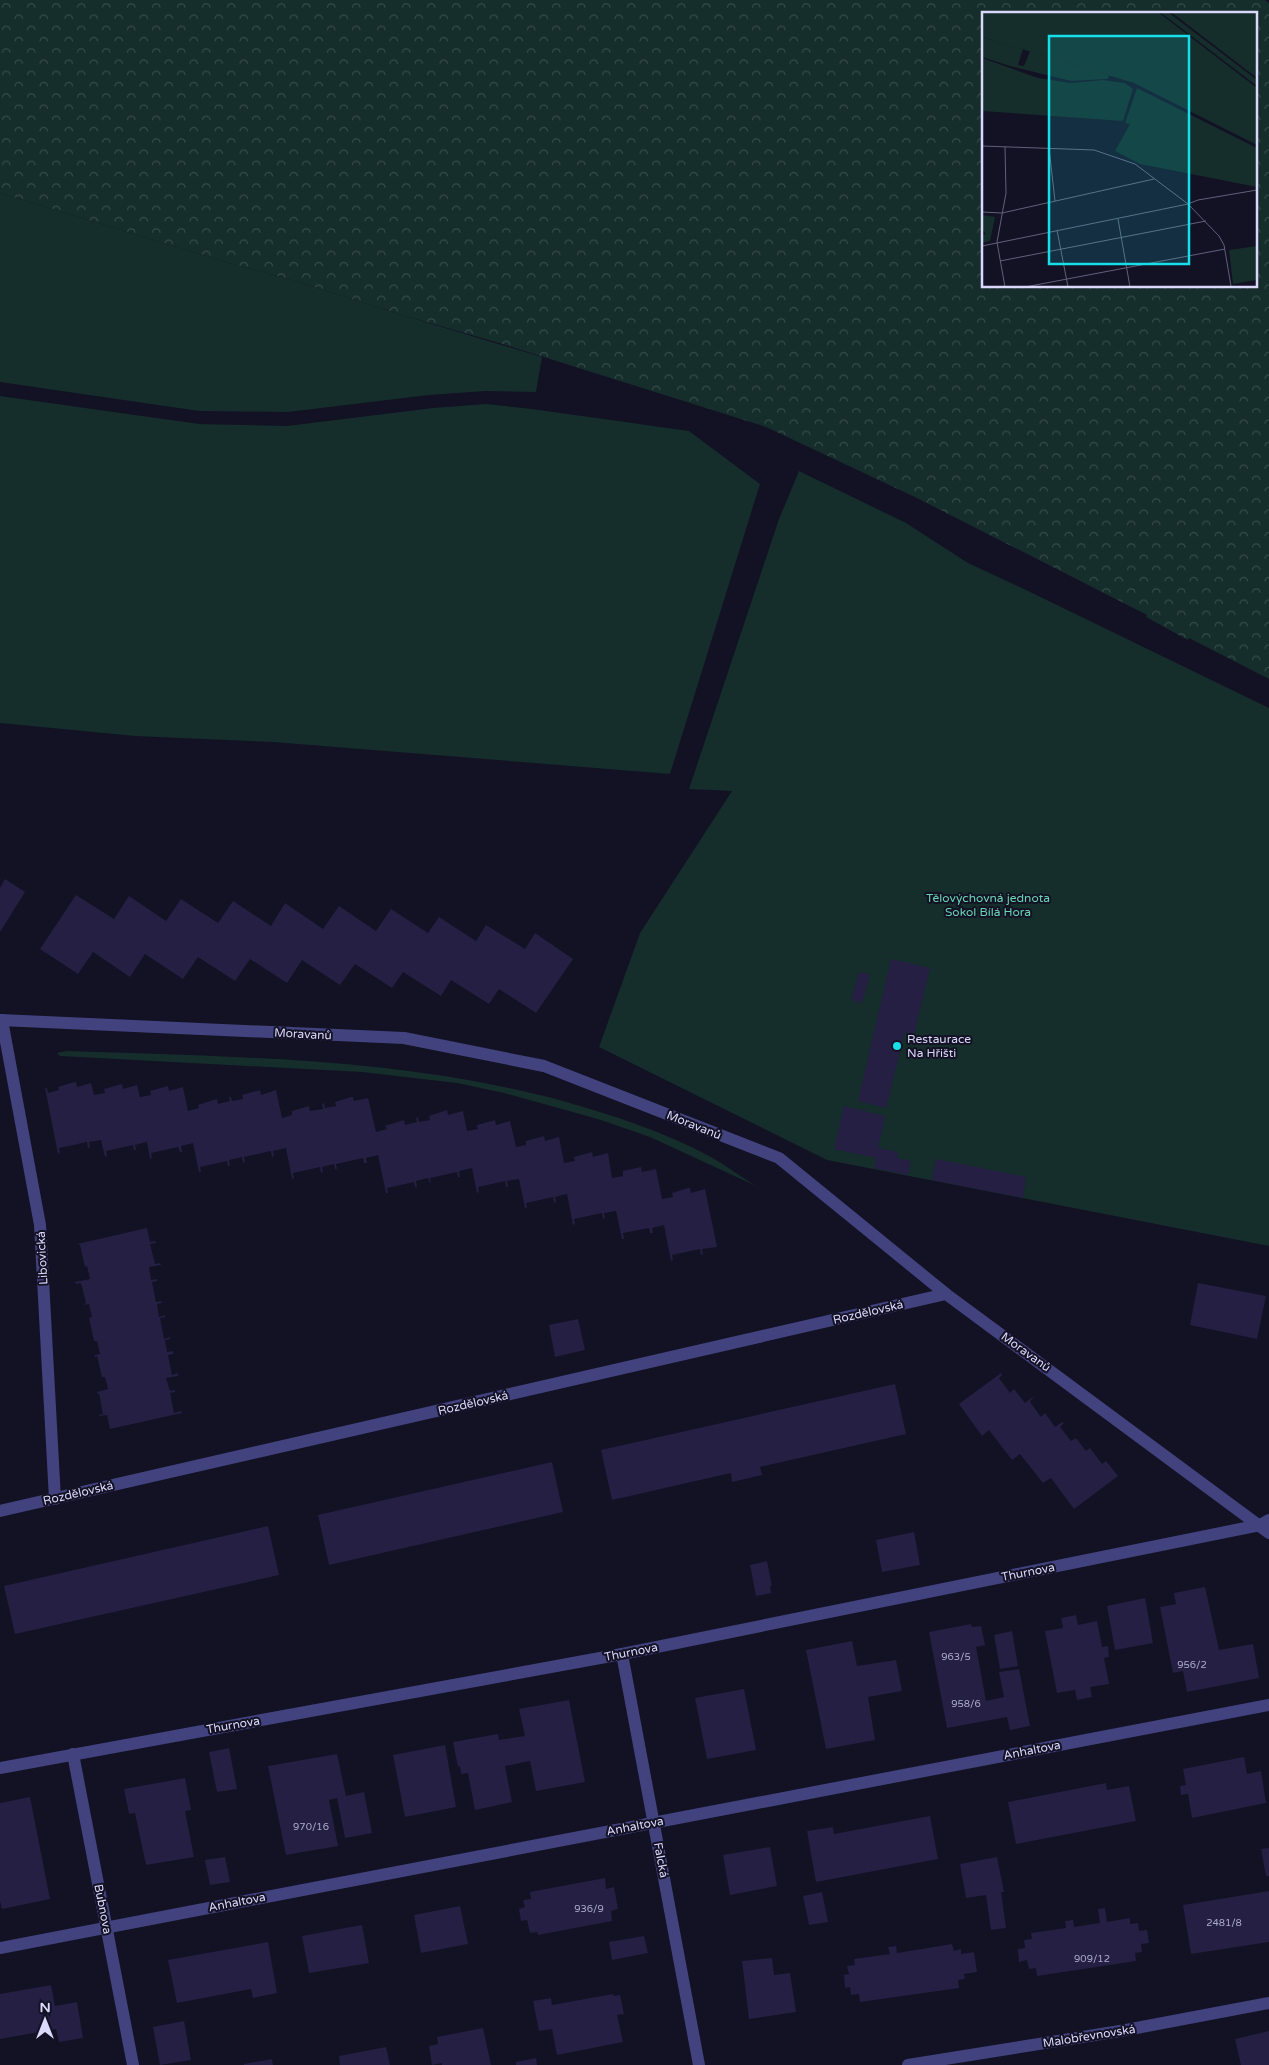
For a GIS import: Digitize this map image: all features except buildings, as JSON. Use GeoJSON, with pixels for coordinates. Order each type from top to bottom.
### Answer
{"type":"FeatureCollection","features":[{"type":"Feature","properties":{"kind":"street","name":"Moravanů"},"geometry":{"type":"LineString","coordinates":[[1,1020],[404,1038],[544,1066],[779,1158],[946,1294],[1266,1526]]}},
{"type":"Feature","properties":{"kind":"street","name":"Libovická"},"geometry":{"type":"LineString","coordinates":[[1,1020],[40,1225],[55,1499]]}},
{"type":"Feature","properties":{"kind":"street","name":"Rozdělovská"},"geometry":{"type":"LineString","coordinates":[[0,1511],[946,1294]]}},
{"type":"Feature","properties":{"kind":"street","name":"Thurnova"},"geometry":{"type":"LineString","coordinates":[[0,1768],[622,1654],[1266,1526]]}},
{"type":"Feature","properties":{"kind":"street","name":"Falcká"},"geometry":{"type":"LineString","coordinates":[[622,1654],[699,2065]]}},
{"type":"Feature","properties":{"kind":"street","name":"Anhaltova"},"geometry":{"type":"LineString","coordinates":[[0,1948],[1269,1704]]}},
{"type":"Feature","properties":{"kind":"street","name":"Bubnova"},"geometry":{"type":"LineString","coordinates":[[73,1754],[132,2065]]}},
{"type":"Feature","properties":{"kind":"street","name":"Malobřevnovská"},"geometry":{"type":"LineString","coordinates":[[908,2065],[1126,2030],[1269,2003]]}},
{"type":"Feature","properties":{"kind":"green space"},"geometry":{"type":"Polygon","coordinates":[[[0,0],[1265,0],[1269,3],[1269,679],[1189,638],[1188,640],[1146,617],[1147,615],[917,498],[766,427],[499,343],[292,280],[229,263],[0,193],[0,0]]]}},
{"type":"Feature","properties":{"kind":"green space"},"geometry":{"type":"Polygon","coordinates":[[[0,193],[542,357],[536,392],[486,391],[429,395],[288,412],[199,411],[0,382],[0,193]]]}},
{"type":"Feature","properties":{"kind":"green space"},"geometry":{"type":"Polygon","coordinates":[[[0,396],[199,424],[287,426],[433,408],[486,404],[689,431],[760,484],[670,774],[273,742],[135,736],[0,723],[0,396]]]}},
{"type":"Feature","properties":{"kind":"green space","name":"Tělovýchovná jednota Sokol Bílá Hora"},"geometry":{"type":"Polygon","coordinates":[[[799,471],[906,523],[968,563],[1269,708],[1269,1246],[827,1160],[599,1047],[640,933],[732,791],[689,789],[779,519],[799,471]]]}},
{"type":"Feature","properties":{"kind":"green space"},"geometry":{"type":"Polygon","coordinates":[[[67,1051],[192,1055],[316,1062],[440,1075],[502,1086],[582,1106],[657,1132],[711,1157],[756,1186],[650,1137],[601,1120],[504,1093],[457,1083],[362,1072],[60,1056],[57,1053],[67,1051]]]}},
{"type":"Feature","properties":{"kind":"place","name":"Restaurace Na Hřišti"},"geometry":{"type":"Point","coordinates":[897,1046]}}]}
